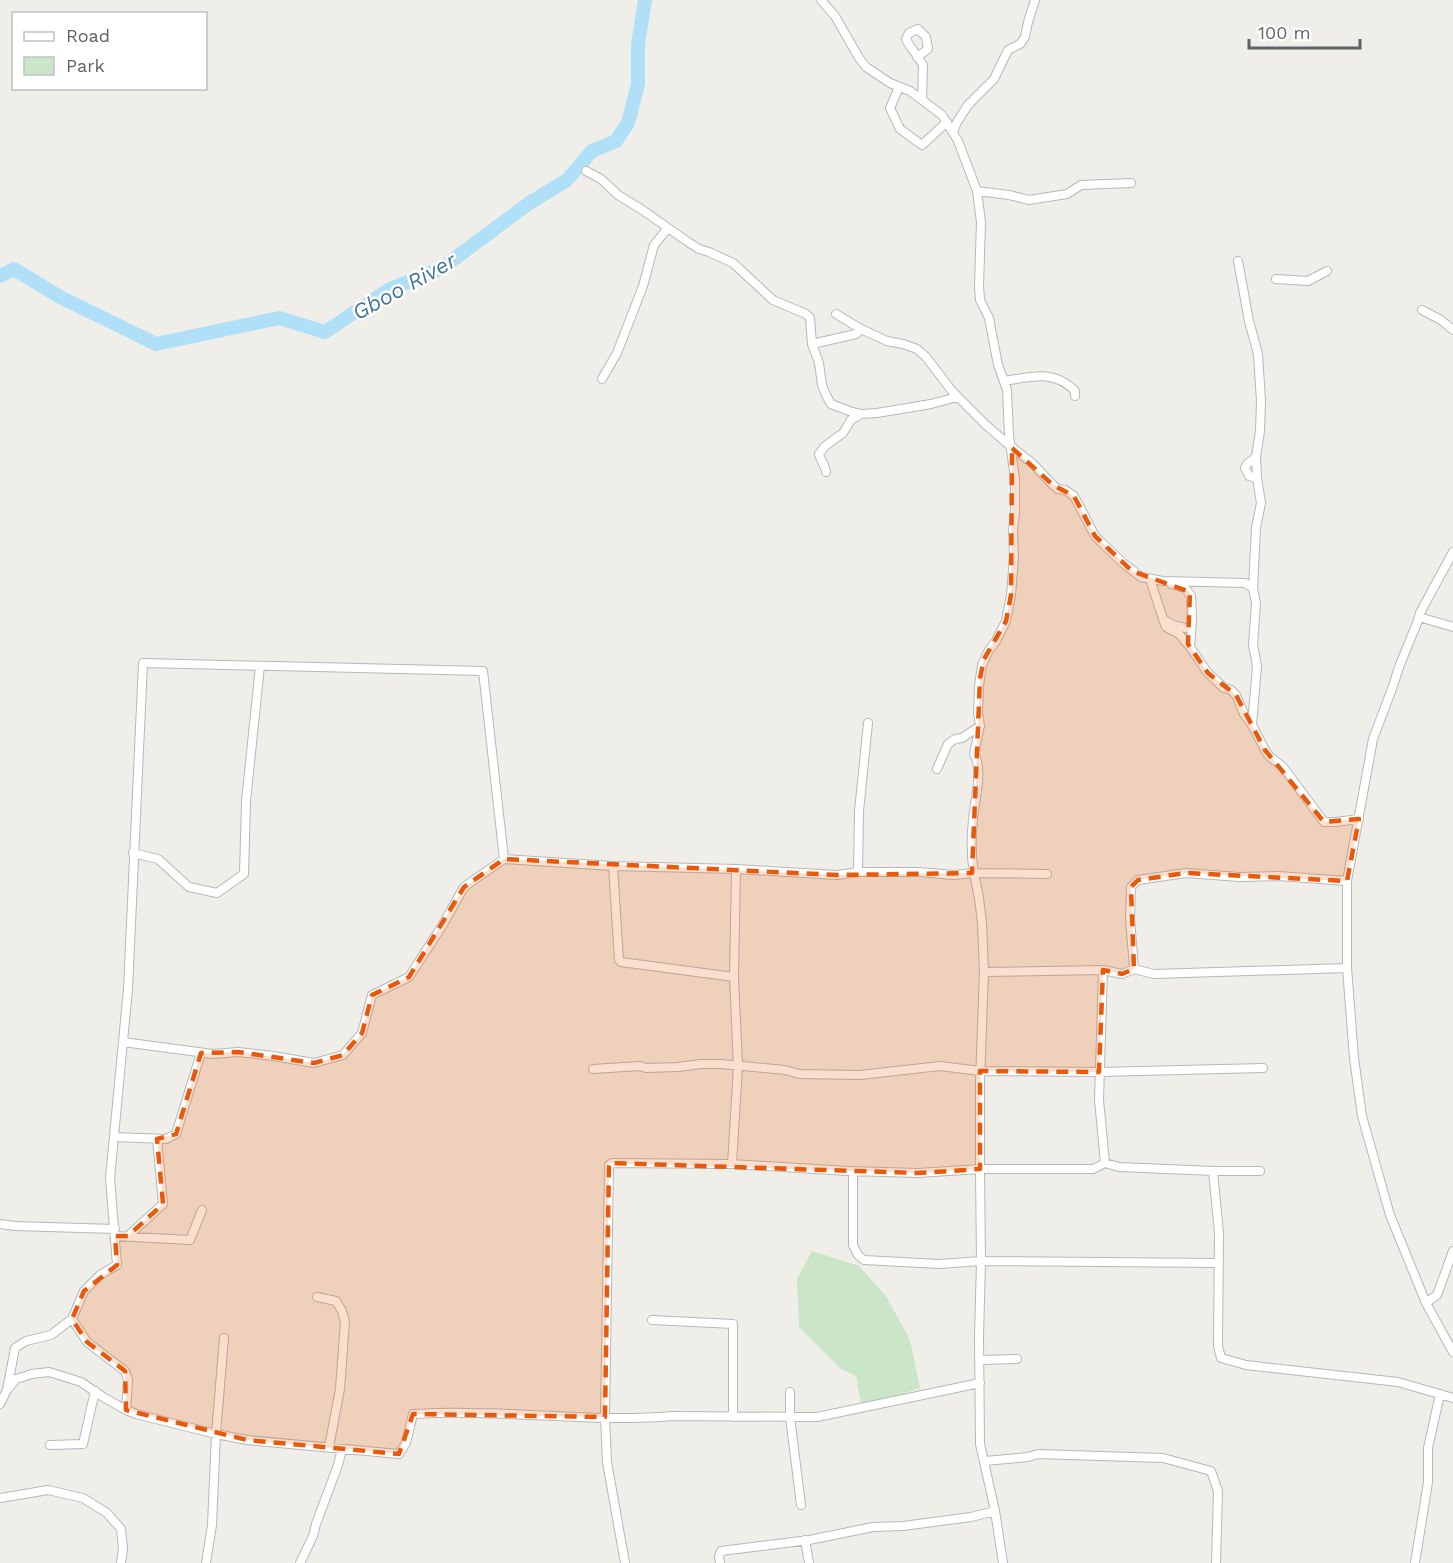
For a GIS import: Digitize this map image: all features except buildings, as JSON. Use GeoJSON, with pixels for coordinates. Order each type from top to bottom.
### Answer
{"type":"FeatureCollection","features":[{"type":"Feature","properties":{"kind":"street"},"geometry":{"type":"LineString","coordinates":[[821,0],[835,16],[862,63],[890,83],[922,99],[942,115],[953,132],[977,191],[981,222],[979,285],[981,300],[989,318],[998,364],[1007,390],[1009,435],[1015,479],[1011,595],[1006,621],[988,650],[982,665],[978,713],[981,726],[974,754],[978,783],[972,830],[972,862],[981,914],[984,972],[980,1071],[981,1444],[1003,1563]]}},
{"type":"Feature","properties":{"kind":"street"},"geometry":{"type":"LineString","coordinates":[[953,132],[968,105],[994,79],[1008,50],[1020,44],[1025,37],[1035,0]]}},
{"type":"Feature","properties":{"kind":"street"},"geometry":{"type":"LineString","coordinates":[[917,57],[922,66],[922,99]]}},
{"type":"Feature","properties":{"kind":"street"},"geometry":{"type":"LineString","coordinates":[[898,87],[890,108],[900,129],[922,145],[947,122]]}},
{"type":"Feature","properties":{"kind":"street"},"geometry":{"type":"LineString","coordinates":[[586,171],[601,179],[618,195],[641,208],[699,249],[733,263],[773,300],[806,314],[810,318],[812,344],[819,363],[822,385],[831,404],[861,414],[931,404],[957,397]]}},
{"type":"Feature","properties":{"kind":"street"},"geometry":{"type":"LineString","coordinates":[[977,191],[1029,200],[1067,194],[1081,185],[1131,183]]}},
{"type":"Feature","properties":{"kind":"street"},"geometry":{"type":"LineString","coordinates":[[602,379],[622,342],[643,286],[654,245],[668,228]]}},
{"type":"Feature","properties":{"kind":"street"},"geometry":{"type":"LineString","coordinates":[[1238,261],[1249,321],[1258,354],[1261,416],[1256,458],[1261,503],[1256,528],[1253,588],[1256,603],[1253,645],[1257,666],[1252,725]]}},
{"type":"Feature","properties":{"kind":"street"},"geometry":{"type":"LineString","coordinates":[[1276,279],[1308,281],[1327,271]]}},
{"type":"Feature","properties":{"kind":"street"},"geometry":{"type":"LineString","coordinates":[[1422,310],[1441,320],[1453,330]]}},
{"type":"Feature","properties":{"kind":"street"},"geometry":{"type":"LineString","coordinates":[[836,315],[887,341],[917,350],[926,357],[957,397],[1012,448],[1032,463],[1053,486],[1065,489],[1074,496],[1095,536],[1141,577],[1163,581],[1245,583],[1253,588]]}},
{"type":"Feature","properties":{"kind":"street"},"geometry":{"type":"LineString","coordinates":[[812,344],[856,334],[861,329]]}},
{"type":"Feature","properties":{"kind":"street"},"geometry":{"type":"LineString","coordinates":[[1004,381],[1047,376],[1059,378],[1075,391],[1075,396]]}},
{"type":"Feature","properties":{"kind":"street"},"geometry":{"type":"LineString","coordinates":[[826,472],[825,466],[819,459],[819,453],[836,436],[843,433],[851,420],[861,414]]}},
{"type":"Feature","properties":{"kind":"street"},"geometry":{"type":"LineString","coordinates":[[1452,556],[1419,617],[1373,739],[1347,881],[1347,969],[1354,1058],[1362,1116],[1389,1215],[1426,1303],[1453,1352]]}},
{"type":"Feature","properties":{"kind":"street"},"geometry":{"type":"LineString","coordinates":[[1150,579],[1166,627],[1179,634],[1208,673],[1224,688],[1236,695],[1264,750],[1283,767],[1324,822],[1359,819]]}},
{"type":"Feature","properties":{"kind":"street"},"geometry":{"type":"LineString","coordinates":[[1163,581],[1185,588],[1190,592],[1192,609],[1190,647]]}},
{"type":"Feature","properties":{"kind":"street"},"geometry":{"type":"LineString","coordinates":[[1419,617],[1453,627]]}},
{"type":"Feature","properties":{"kind":"street"},"geometry":{"type":"LineString","coordinates":[[1163,619],[1173,625],[1190,629]]}},
{"type":"Feature","properties":{"kind":"street"},"geometry":{"type":"LineString","coordinates":[[7,1390],[15,1348],[26,1341],[51,1335],[72,1319],[84,1292],[100,1275],[117,1266],[110,1178],[128,989],[143,663],[483,671],[504,859]]}},
{"type":"Feature","properties":{"kind":"street"},"geometry":{"type":"LineString","coordinates":[[133,853],[158,858],[189,887],[217,893],[244,874],[246,801],[260,666]]}},
{"type":"Feature","properties":{"kind":"street"},"geometry":{"type":"LineString","coordinates":[[858,872],[859,811],[868,723]]}},
{"type":"Feature","properties":{"kind":"street"},"geometry":{"type":"LineString","coordinates":[[937,769],[948,744],[981,726]]}},
{"type":"Feature","properties":{"kind":"street"},"geometry":{"type":"LineString","coordinates":[[123,1042],[201,1053],[238,1052],[273,1056],[314,1064],[343,1055],[362,1033],[372,995],[409,977],[464,887],[504,859],[837,875],[858,872],[919,872],[953,875],[1047,874]]}},
{"type":"Feature","properties":{"kind":"street"},"geometry":{"type":"LineString","coordinates":[[613,866],[619,960],[621,962],[734,977]]}},
{"type":"Feature","properties":{"kind":"street"},"geometry":{"type":"LineString","coordinates":[[732,1164],[738,1066],[734,977],[736,869]]}},
{"type":"Feature","properties":{"kind":"street"},"geometry":{"type":"LineString","coordinates":[[1134,969],[1130,918],[1131,887],[1138,880],[1186,873],[1347,881]]}},
{"type":"Feature","properties":{"kind":"street"},"geometry":{"type":"LineString","coordinates":[[984,972],[1103,970],[1122,974],[1134,969],[1154,974],[1347,969]]}},
{"type":"Feature","properties":{"kind":"street"},"geometry":{"type":"LineString","coordinates":[[1103,970],[1099,1100],[1105,1163]]}},
{"type":"Feature","properties":{"kind":"street"},"geometry":{"type":"LineString","coordinates":[[114,1137],[166,1139],[176,1134],[201,1053]]}},
{"type":"Feature","properties":{"kind":"street"},"geometry":{"type":"LineString","coordinates":[[593,1069],[640,1066],[646,1068],[678,1067],[701,1064],[785,1070],[799,1074],[860,1075],[940,1066],[980,1071],[1100,1072],[1263,1068]]}},
{"type":"Feature","properties":{"kind":"street"},"geometry":{"type":"LineString","coordinates":[[128,1236],[163,1204],[158,1139]]}},
{"type":"Feature","properties":{"kind":"street"},"geometry":{"type":"LineString","coordinates":[[626,1563],[607,1462],[605,1417],[609,1165],[612,1163],[732,1164],[918,1173],[980,1169],[1093,1169],[1105,1163],[1119,1167],[1260,1171]]}},
{"type":"Feature","properties":{"kind":"street"},"geometry":{"type":"LineString","coordinates":[[853,1171],[853,1245],[858,1255],[864,1260],[939,1264],[981,1261],[1219,1263]]}},
{"type":"Feature","properties":{"kind":"street"},"geometry":{"type":"LineString","coordinates":[[1213,1171],[1219,1233],[1218,1346],[1221,1358],[1246,1365],[1398,1382],[1453,1398]]}},
{"type":"Feature","properties":{"kind":"street"},"geometry":{"type":"LineString","coordinates":[[0,1224],[190,1240],[202,1210]]}},
{"type":"Feature","properties":{"kind":"street"},"geometry":{"type":"LineString","coordinates":[[1426,1303],[1437,1295],[1453,1251]]}},
{"type":"Feature","properties":{"kind":"street"},"geometry":{"type":"LineString","coordinates":[[317,1297],[336,1301],[345,1322],[337,1413],[329,1447]]}},
{"type":"Feature","properties":{"kind":"street"},"geometry":{"type":"LineString","coordinates":[[72,1319],[87,1342],[125,1371],[128,1380],[126,1410]]}},
{"type":"Feature","properties":{"kind":"street"},"geometry":{"type":"LineString","coordinates":[[652,1320],[732,1324],[733,1417]]}},
{"type":"Feature","properties":{"kind":"street"},"geometry":{"type":"LineString","coordinates":[[206,1563],[212,1525],[216,1434],[224,1338]]}},
{"type":"Feature","properties":{"kind":"street"},"geometry":{"type":"LineString","coordinates":[[980,1360],[1017,1359]]}},
{"type":"Feature","properties":{"kind":"street"},"geometry":{"type":"LineString","coordinates":[[0,1404],[16,1379],[49,1372],[81,1382],[136,1414],[216,1434],[247,1440],[399,1454],[406,1443],[413,1414],[469,1413],[647,1418],[672,1416],[817,1417],[980,1383]]}},
{"type":"Feature","properties":{"kind":"street"},"geometry":{"type":"LineString","coordinates":[[50,1445],[83,1444],[95,1391]]}},
{"type":"Feature","properties":{"kind":"street"},"geometry":{"type":"LineString","coordinates":[[790,1392],[790,1417],[801,1504]]}},
{"type":"Feature","properties":{"kind":"street"},"geometry":{"type":"LineString","coordinates":[[1415,1563],[1428,1482],[1428,1448],[1440,1394]]}},
{"type":"Feature","properties":{"kind":"street"},"geometry":{"type":"LineString","coordinates":[[300,1563],[313,1536],[342,1449]]}},
{"type":"Feature","properties":{"kind":"street"},"geometry":{"type":"LineString","coordinates":[[985,1461],[1038,1454],[1131,1456],[1163,1458],[1211,1471],[1218,1491],[1216,1563]]}},
{"type":"Feature","properties":{"kind":"street"},"geometry":{"type":"LineString","coordinates":[[0,1498],[48,1490],[83,1498],[107,1513],[121,1529],[123,1549],[121,1563]]}},
{"type":"Feature","properties":{"kind":"street"},"geometry":{"type":"LineString","coordinates":[[720,1563],[721,1551],[805,1540],[873,1527],[903,1526],[972,1517],[995,1511]]}},
{"type":"Feature","properties":{"kind":"street"},"geometry":{"type":"LineString","coordinates":[[805,1540],[809,1563]]}},
{"type":"Feature","properties":{"kind":"highlighted area"},"geometry":{"type":"Polygon","coordinates":[[[1012,448],[1053,485],[1074,496],[1095,536],[1132,571],[1190,592],[1188,644],[1208,673],[1236,695],[1265,750],[1324,822],[1359,819],[1347,881],[1186,873],[1138,880],[1131,887],[1134,969],[1122,974],[1103,970],[1099,1072],[980,1071],[980,1169],[918,1173],[609,1163],[605,1417],[413,1414],[399,1454],[247,1440],[126,1410],[125,1371],[87,1342],[72,1319],[84,1291],[117,1265],[115,1236],[128,1236],[163,1204],[157,1139],[176,1134],[201,1053],[238,1052],[314,1063],[343,1055],[362,1033],[372,995],[409,977],[464,887],[504,859],[837,875],[972,873],[980,678],[984,659],[1006,621],[1011,595],[1012,448]]]}},
{"type":"Feature","properties":{"kind":"green space"},"geometry":{"type":"Polygon","coordinates":[[[812,1251],[859,1266],[886,1296],[910,1340],[920,1388],[897,1396],[861,1403],[856,1376],[841,1369],[799,1327],[797,1279],[812,1251]]]}},
{"type":"Feature","properties":{"kind":"waterway","name":"Gboo River"},"geometry":{"type":"LineString","coordinates":[[0,276],[14,269],[60,297],[156,344],[279,318],[325,332],[388,290],[442,268],[528,204],[567,180],[592,151],[616,141],[628,123],[638,84],[638,44],[645,0]]}}]}
